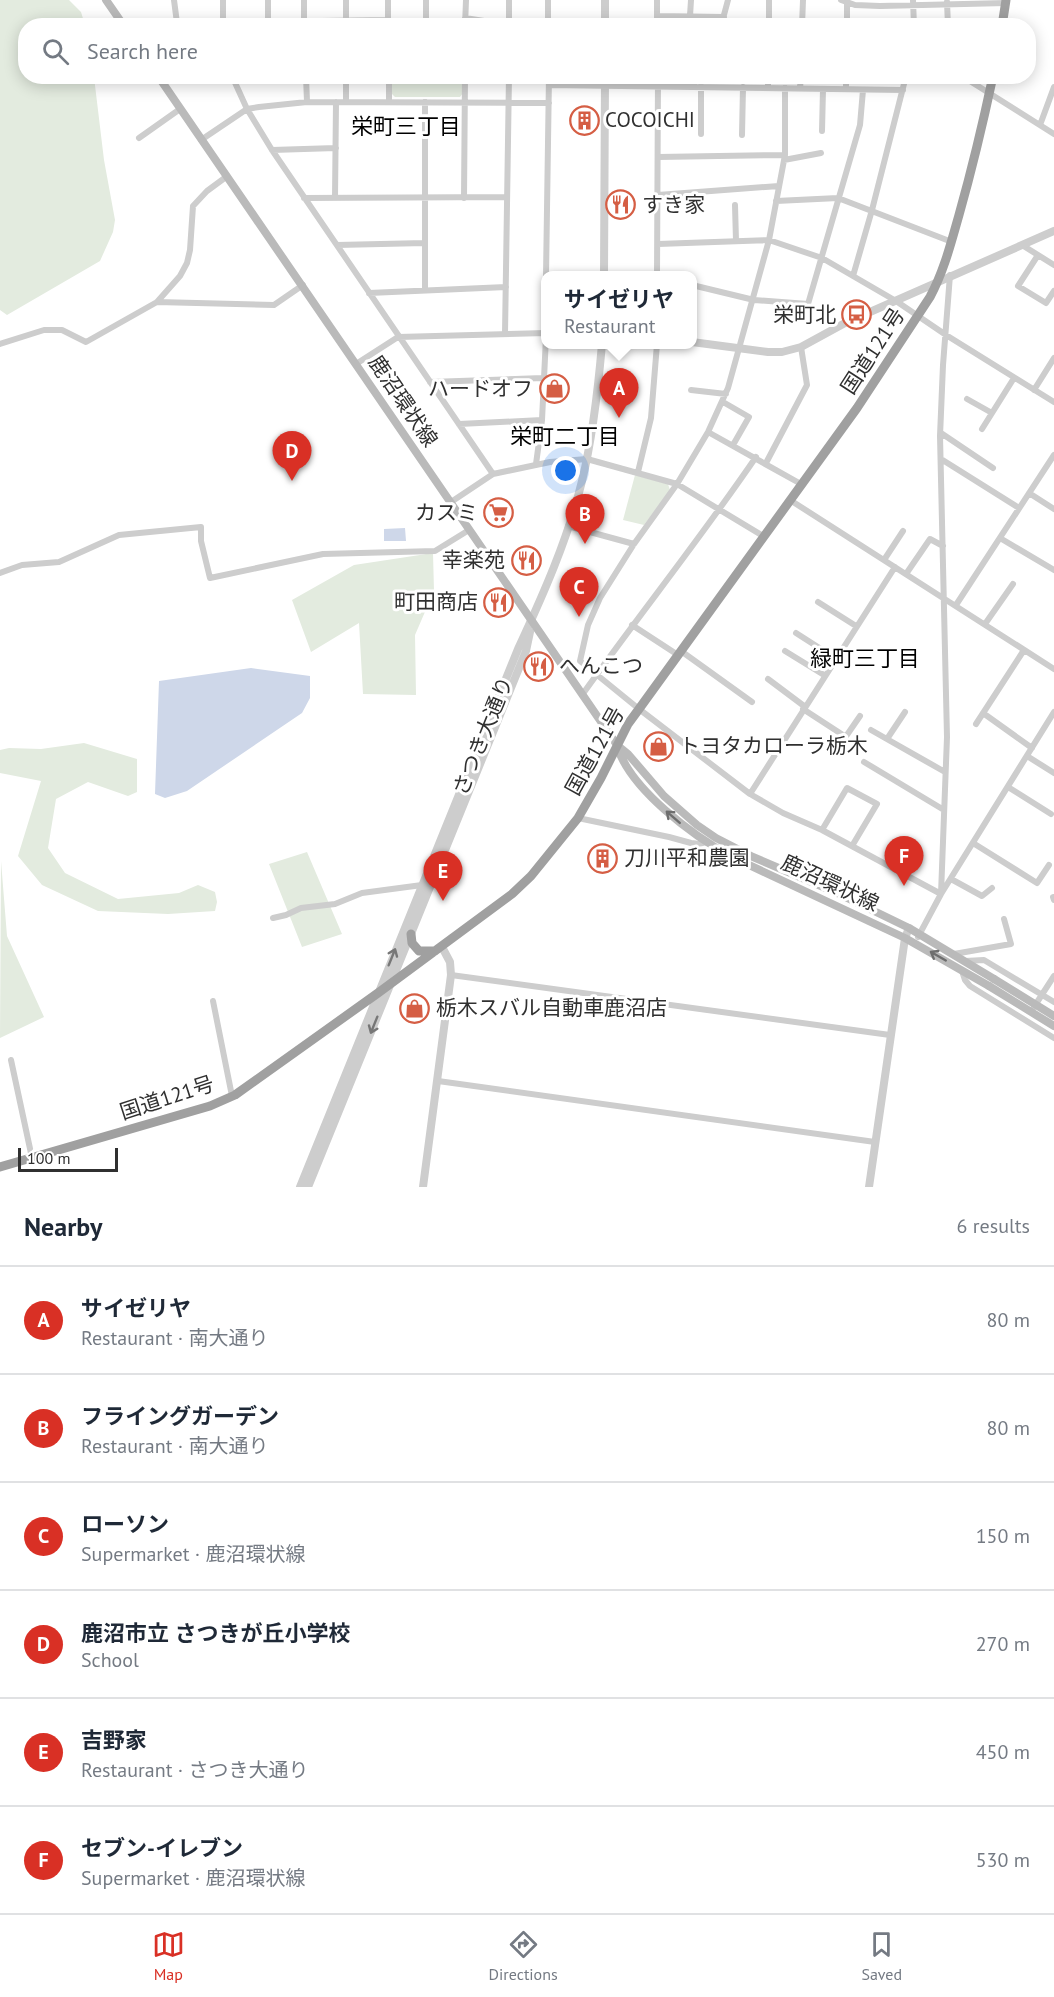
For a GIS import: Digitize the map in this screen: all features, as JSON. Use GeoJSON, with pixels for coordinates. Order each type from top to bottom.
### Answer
{"type":"FeatureCollection","features":[{"type":"Feature","properties":{"kind":"highway"},"geometry":{"type":"LineString","coordinates":[[1003,18],[1006,1]]}},
{"type":"Feature","properties":{"kind":"highway","name":"国道121号"},"geometry":{"type":"LineString","coordinates":[[0,1167],[210,1106],[232,1096],[438,949],[512,894],[531,876],[578,818],[639,709],[858,408],[938,281],[952,242],[991,84]]}},
{"type":"Feature","properties":{"kind":"highway"},"geometry":{"type":"LineString","coordinates":[[411,934],[412,943],[419,951],[438,949]]}},
{"type":"Feature","properties":{"kind":"main road"},"geometry":{"type":"LineString","coordinates":[[106,0],[118,18]]}},
{"type":"Feature","properties":{"kind":"main road","name":"鹿沼環状線"},"geometry":{"type":"LineString","coordinates":[[163,84],[617,745],[628,754],[664,796],[716,838],[909,928],[954,954],[963,965]]}},
{"type":"Feature","properties":{"kind":"main road","name":"鹿沼環状線"},"geometry":{"type":"LineString","coordinates":[[617,745],[621,761],[657,802],[706,842],[732,857],[963,965],[1054,1016]]}},
{"type":"Feature","properties":{"kind":"main road","name":"鹿沼環状線"},"geometry":{"type":"LineString","coordinates":[[991,982],[1054,1026]]}},
{"type":"Feature","properties":{"kind":"street"},"geometry":{"type":"LineString","coordinates":[[174,0],[175,18]]}},
{"type":"Feature","properties":{"kind":"street"},"geometry":{"type":"LineString","coordinates":[[223,0],[223,18]]}},
{"type":"Feature","properties":{"kind":"street"},"geometry":{"type":"LineString","coordinates":[[268,0],[268,18]]}},
{"type":"Feature","properties":{"kind":"street"},"geometry":{"type":"LineString","coordinates":[[304,0],[304,18]]}},
{"type":"Feature","properties":{"kind":"street"},"geometry":{"type":"LineString","coordinates":[[345,0],[346,18]]}},
{"type":"Feature","properties":{"kind":"street"},"geometry":{"type":"LineString","coordinates":[[388,0],[388,18]]}},
{"type":"Feature","properties":{"kind":"street"},"geometry":{"type":"LineString","coordinates":[[426,0],[426,18]]}},
{"type":"Feature","properties":{"kind":"street"},"geometry":{"type":"LineString","coordinates":[[465,18],[466,0]]}},
{"type":"Feature","properties":{"kind":"street"},"geometry":{"type":"LineString","coordinates":[[509,0],[511,18]]}},
{"type":"Feature","properties":{"kind":"street"},"geometry":{"type":"LineString","coordinates":[[548,0],[549,18]]}},
{"type":"Feature","properties":{"kind":"street"},"geometry":{"type":"LineString","coordinates":[[605,0],[605,18]]}},
{"type":"Feature","properties":{"kind":"street"},"geometry":{"type":"LineString","coordinates":[[657,0],[657,16],[724,17],[728,0]]}},
{"type":"Feature","properties":{"kind":"street"},"geometry":{"type":"LineString","coordinates":[[690,16],[691,0]]}},
{"type":"Feature","properties":{"kind":"street"},"geometry":{"type":"LineString","coordinates":[[769,0],[769,18]]}},
{"type":"Feature","properties":{"kind":"street"},"geometry":{"type":"LineString","coordinates":[[802,18],[803,0]]}},
{"type":"Feature","properties":{"kind":"street"},"geometry":{"type":"LineString","coordinates":[[846,18],[845,1],[880,3],[1006,1]]}},
{"type":"Feature","properties":{"kind":"street"},"geometry":{"type":"LineString","coordinates":[[913,2],[914,18]]}},
{"type":"Feature","properties":{"kind":"street"},"geometry":{"type":"LineString","coordinates":[[947,2],[948,18]]}},
{"type":"Feature","properties":{"kind":"street"},"geometry":{"type":"LineString","coordinates":[[236,84],[272,150],[493,474]]}},
{"type":"Feature","properties":{"kind":"street"},"geometry":{"type":"LineString","coordinates":[[306,84],[307,102]]}},
{"type":"Feature","properties":{"kind":"street"},"geometry":{"type":"LineString","coordinates":[[346,84],[346,102]]}},
{"type":"Feature","properties":{"kind":"street"},"geometry":{"type":"LineString","coordinates":[[389,84],[389,102]]}},
{"type":"Feature","properties":{"kind":"street"},"geometry":{"type":"LineString","coordinates":[[464,198],[465,84]]}},
{"type":"Feature","properties":{"kind":"street"},"geometry":{"type":"LineString","coordinates":[[505,334],[509,84]]}},
{"type":"Feature","properties":{"kind":"street"},"geometry":{"type":"LineString","coordinates":[[604,271],[606,84]]}},
{"type":"Feature","properties":{"kind":"street"},"geometry":{"type":"LineString","coordinates":[[800,84],[800,88]]}},
{"type":"Feature","properties":{"kind":"street"},"geometry":{"type":"LineString","coordinates":[[846,84],[846,89]]}},
{"type":"Feature","properties":{"kind":"street"},"geometry":{"type":"LineString","coordinates":[[853,276],[904,84]]}},
{"type":"Feature","properties":{"kind":"street"},"geometry":{"type":"LineString","coordinates":[[974,84],[1054,134]]}},
{"type":"Feature","properties":{"kind":"street"},"geometry":{"type":"LineString","coordinates":[[546,271],[549,85],[903,90]]}},
{"type":"Feature","properties":{"kind":"street"},"geometry":{"type":"LineString","coordinates":[[657,271],[658,86]]}},
{"type":"Feature","properties":{"kind":"street"},"geometry":{"type":"LineString","coordinates":[[697,86],[701,134]]}},
{"type":"Feature","properties":{"kind":"street"},"geometry":{"type":"LineString","coordinates":[[742,135],[743,87]]}},
{"type":"Feature","properties":{"kind":"street"},"geometry":{"type":"LineString","coordinates":[[1040,125],[1054,87]]}},
{"type":"Feature","properties":{"kind":"street"},"geometry":{"type":"LineString","coordinates":[[784,88],[784,158],[770,240],[726,394],[708,432],[677,484],[634,544],[600,598],[588,625],[580,661],[750,794],[941,894]]}},
{"type":"Feature","properties":{"kind":"street"},"geometry":{"type":"LineString","coordinates":[[822,130],[823,88]]}},
{"type":"Feature","properties":{"kind":"street"},"geometry":{"type":"LineString","coordinates":[[697,286],[754,300],[808,304],[860,126],[863,90]]}},
{"type":"Feature","properties":{"kind":"street"},"geometry":{"type":"LineString","coordinates":[[201,140],[248,109],[307,102],[549,103]]}},
{"type":"Feature","properties":{"kind":"street"},"geometry":{"type":"LineString","coordinates":[[335,198],[336,102]]}},
{"type":"Feature","properties":{"kind":"street"},"geometry":{"type":"LineString","coordinates":[[425,102],[425,290]]}},
{"type":"Feature","properties":{"kind":"street"},"geometry":{"type":"LineString","coordinates":[[138,138],[180,109]]}},
{"type":"Feature","properties":{"kind":"street"},"geometry":{"type":"LineString","coordinates":[[272,150],[336,148]]}},
{"type":"Feature","properties":{"kind":"street"},"geometry":{"type":"LineString","coordinates":[[658,156],[784,158],[821,153]]}},
{"type":"Feature","properties":{"kind":"street"},"geometry":{"type":"LineString","coordinates":[[0,344],[44,330],[62,330],[86,342],[157,302],[180,276],[187,263],[191,243],[193,206],[207,191],[226,177]]}},
{"type":"Feature","properties":{"kind":"street"},"geometry":{"type":"LineString","coordinates":[[658,195],[779,186]]}},
{"type":"Feature","properties":{"kind":"street"},"geometry":{"type":"LineString","coordinates":[[304,198],[507,197]]}},
{"type":"Feature","properties":{"kind":"street"},"geometry":{"type":"LineString","coordinates":[[776,201],[838,198],[952,242]]}},
{"type":"Feature","properties":{"kind":"street"},"geometry":{"type":"LineString","coordinates":[[735,205],[736,241]]}},
{"type":"Feature","properties":{"kind":"street"},"geometry":{"type":"LineString","coordinates":[[697,343],[775,352],[801,347],[845,323],[1054,231]]}},
{"type":"Feature","properties":{"kind":"street"},"geometry":{"type":"LineString","coordinates":[[658,244],[770,240],[822,258],[896,301],[1054,402]]}},
{"type":"Feature","properties":{"kind":"street"},"geometry":{"type":"LineString","coordinates":[[337,245],[425,243]]}},
{"type":"Feature","properties":{"kind":"street"},"geometry":{"type":"LineString","coordinates":[[1022,245],[1054,265]]}},
{"type":"Feature","properties":{"kind":"street"},"geometry":{"type":"LineString","coordinates":[[1038,255],[1018,286],[1046,303],[1054,291]]}},
{"type":"Feature","properties":{"kind":"street"},"geometry":{"type":"LineString","coordinates":[[941,894],[946,736],[940,434],[950,276]]}},
{"type":"Feature","properties":{"kind":"street"},"geometry":{"type":"LineString","coordinates":[[157,302],[274,304],[303,285]]}},
{"type":"Feature","properties":{"kind":"street"},"geometry":{"type":"LineString","coordinates":[[369,293],[506,287]]}},
{"type":"Feature","properties":{"kind":"street"},"geometry":{"type":"LineString","coordinates":[[356,364],[398,337],[541,335]]}},
{"type":"Feature","properties":{"kind":"street"},"geometry":{"type":"LineString","coordinates":[[766,463],[807,385],[801,347]]}},
{"type":"Feature","properties":{"kind":"street"},"geometry":{"type":"LineString","coordinates":[[536,464],[542,420],[545,349]]}},
{"type":"Feature","properties":{"kind":"street"},"geometry":{"type":"LineString","coordinates":[[532,619],[568,526],[587,459],[602,349]]}},
{"type":"Feature","properties":{"kind":"street"},"geometry":{"type":"LineString","coordinates":[[638,472],[651,418],[657,349]]}},
{"type":"Feature","properties":{"kind":"street"},"geometry":{"type":"LineString","coordinates":[[1034,390],[1054,358]]}},
{"type":"Feature","properties":{"kind":"street"},"geometry":{"type":"LineString","coordinates":[[430,382],[543,378]]}},
{"type":"Feature","properties":{"kind":"street"},"geometry":{"type":"LineString","coordinates":[[982,429],[1014,378]]}},
{"type":"Feature","properties":{"kind":"street"},"geometry":{"type":"LineString","coordinates":[[691,390],[726,394]]}},
{"type":"Feature","properties":{"kind":"street"},"geometry":{"type":"LineString","coordinates":[[967,399],[992,413]]}},
{"type":"Feature","properties":{"kind":"street"},"geometry":{"type":"LineString","coordinates":[[723,402],[749,417],[734,445]]}},
{"type":"Feature","properties":{"kind":"street"},"geometry":{"type":"LineString","coordinates":[[459,424],[542,420]]}},
{"type":"Feature","properties":{"kind":"street"},"geometry":{"type":"LineString","coordinates":[[708,432],[801,484]]}},
{"type":"Feature","properties":{"kind":"street"},"geometry":{"type":"LineString","coordinates":[[940,434],[993,468]]}},
{"type":"Feature","properties":{"kind":"street"},"geometry":{"type":"LineString","coordinates":[[956,605],[1029,493],[1051,465],[1054,454]]}},
{"type":"Feature","properties":{"kind":"street"},"geometry":{"type":"LineString","coordinates":[[582,695],[756,457]]}},
{"type":"Feature","properties":{"kind":"street"},"geometry":{"type":"LineString","coordinates":[[451,502],[493,474],[536,464],[587,459],[677,484],[763,536]]}},
{"type":"Feature","properties":{"kind":"street"},"geometry":{"type":"LineString","coordinates":[[941,459],[1019,508]]}},
{"type":"Feature","properties":{"kind":"street"},"geometry":{"type":"LineString","coordinates":[[1029,493],[1054,509]]}},
{"type":"Feature","properties":{"kind":"street"},"geometry":{"type":"LineString","coordinates":[[790,500],[1054,669]]}},
{"type":"Feature","properties":{"kind":"street"},"geometry":{"type":"LineString","coordinates":[[568,526],[634,544]]}},
{"type":"Feature","properties":{"kind":"street"},"geometry":{"type":"LineString","coordinates":[[0,573],[22,565],[59,562],[119,535],[152,531],[201,527],[201,541],[210,578],[323,554],[435,551],[469,530]]}},
{"type":"Feature","properties":{"kind":"street"},"geometry":{"type":"LineString","coordinates":[[884,560],[903,531]]}},
{"type":"Feature","properties":{"kind":"street"},"geometry":{"type":"LineString","coordinates":[[1000,538],[1054,570]]}},
{"type":"Feature","properties":{"kind":"street"},"geometry":{"type":"LineString","coordinates":[[906,574],[930,539],[943,546]]}},
{"type":"Feature","properties":{"kind":"street"},"geometry":{"type":"LineString","coordinates":[[750,794],[803,707],[895,567]]}},
{"type":"Feature","properties":{"kind":"street"},"geometry":{"type":"LineString","coordinates":[[986,624],[1013,584]]}},
{"type":"Feature","properties":{"kind":"street"},"geometry":{"type":"LineString","coordinates":[[818,602],[856,626]]}},
{"type":"Feature","properties":{"kind":"street","name":"さつき大通り"},"geometry":{"type":"LineString","coordinates":[[300,1187],[532,619]]}},
{"type":"Feature","properties":{"kind":"street","name":"さつき大通り"},"geometry":{"type":"LineString","coordinates":[[309,1187],[526,651],[532,619]]}},
{"type":"Feature","properties":{"kind":"street"},"geometry":{"type":"LineString","coordinates":[[632,625],[679,653],[752,702]]}},
{"type":"Feature","properties":{"kind":"street"},"geometry":{"type":"LineString","coordinates":[[796,633],[835,658]]}},
{"type":"Feature","properties":{"kind":"street"},"geometry":{"type":"LineString","coordinates":[[976,724],[1024,650]]}},
{"type":"Feature","properties":{"kind":"street"},"geometry":{"type":"LineString","coordinates":[[785,651],[824,675]]}},
{"type":"Feature","properties":{"kind":"street"},"geometry":{"type":"LineString","coordinates":[[768,679],[803,707],[846,736]]}},
{"type":"Feature","properties":{"kind":"street"},"geometry":{"type":"LineString","coordinates":[[887,739],[905,712]]}},
{"type":"Feature","properties":{"kind":"street"},"geometry":{"type":"LineString","coordinates":[[914,943],[941,894],[1054,712]]}},
{"type":"Feature","properties":{"kind":"street"},"geometry":{"type":"LineString","coordinates":[[983,713],[1032,748]]}},
{"type":"Feature","properties":{"kind":"street"},"geometry":{"type":"LineString","coordinates":[[840,745],[860,716]]}},
{"type":"Feature","properties":{"kind":"street"},"geometry":{"type":"LineString","coordinates":[[871,730],[945,772]]}},
{"type":"Feature","properties":{"kind":"street"},"geometry":{"type":"LineString","coordinates":[[1027,756],[1054,773]]}},
{"type":"Feature","properties":{"kind":"street"},"geometry":{"type":"LineString","coordinates":[[864,762],[944,810]]}},
{"type":"Feature","properties":{"kind":"street"},"geometry":{"type":"LineString","coordinates":[[1008,787],[1051,814]]}},
{"type":"Feature","properties":{"kind":"street"},"geometry":{"type":"LineString","coordinates":[[822,830],[847,788],[877,804],[852,846]]}},
{"type":"Feature","properties":{"kind":"street"},"geometry":{"type":"LineString","coordinates":[[578,818],[691,843],[706,842]]}},
{"type":"Feature","properties":{"kind":"street"},"geometry":{"type":"LineString","coordinates":[[973,843],[1037,883],[1049,865]]}},
{"type":"Feature","properties":{"kind":"street"},"geometry":{"type":"LineString","coordinates":[[951,879],[982,896],[992,888]]}},
{"type":"Feature","properties":{"kind":"street"},"geometry":{"type":"LineString","coordinates":[[273,918],[301,908],[335,904],[363,893],[422,885]]}},
{"type":"Feature","properties":{"kind":"street"},"geometry":{"type":"LineString","coordinates":[[954,954],[1011,944],[1004,919]]}},
{"type":"Feature","properties":{"kind":"street"},"geometry":{"type":"LineString","coordinates":[[869,1187],[890,1035],[905,938],[909,928]]}},
{"type":"Feature","properties":{"kind":"street"},"geometry":{"type":"LineString","coordinates":[[423,1187],[452,966],[449,958],[438,949]]}},
{"type":"Feature","properties":{"kind":"street"},"geometry":{"type":"LineString","coordinates":[[1054,1002],[984,960],[963,965],[965,980],[970,986],[1054,1038]]}},
{"type":"Feature","properties":{"kind":"street"},"geometry":{"type":"LineString","coordinates":[[451,975],[890,1035]]}},
{"type":"Feature","properties":{"kind":"street"},"geometry":{"type":"LineString","coordinates":[[1026,1021],[1054,976]]}},
{"type":"Feature","properties":{"kind":"street"},"geometry":{"type":"LineString","coordinates":[[213,1001],[232,1096]]}},
{"type":"Feature","properties":{"kind":"street"},"geometry":{"type":"LineString","coordinates":[[11,1060],[32,1158]]}},
{"type":"Feature","properties":{"kind":"street"},"geometry":{"type":"LineString","coordinates":[[438,1081],[875,1142]]}},
{"type":"Feature","properties":{"kind":"shaded area"},"geometry":{"type":"Polygon","coordinates":[[[0,0],[69,0],[81,12],[83,18],[18,18],[18,84],[95,84],[104,160],[115,220],[113,232],[100,261],[7,315],[0,310],[0,0]]]}},
{"type":"Feature","properties":{"kind":"shaded area"},"geometry":{"type":"Polygon","coordinates":[[[392,84],[464,84],[463,93],[460,97],[395,97],[392,94],[392,84]]]}},
{"type":"Feature","properties":{"kind":"shaded area"},"geometry":{"type":"Polygon","coordinates":[[[635,475],[668,484],[670,490],[644,525],[623,520],[635,475]]]}},
{"type":"Feature","properties":{"kind":"shaded area"},"geometry":{"type":"Polygon","coordinates":[[[433,553],[434,591],[415,635],[416,695],[363,694],[359,623],[311,652],[292,600],[354,565],[433,553]]]}},
{"type":"Feature","properties":{"kind":"shaded area"},"geometry":{"type":"Polygon","coordinates":[[[84,743],[137,759],[137,792],[128,796],[88,782],[56,799],[48,848],[65,873],[118,899],[179,893],[198,885],[215,892],[217,902],[215,911],[168,914],[98,911],[42,885],[18,856],[41,781],[0,773],[0,750],[41,749],[84,743]]]}},
{"type":"Feature","properties":{"kind":"shaded area"},"geometry":{"type":"Polygon","coordinates":[[[307,852],[342,934],[302,947],[269,864],[307,852]]]}},
{"type":"Feature","properties":{"kind":"shaded area"},"geometry":{"type":"Polygon","coordinates":[[[1,861],[7,936],[44,1017],[0,1038],[1,861]]]}},
{"type":"Feature","properties":{"kind":"water"},"geometry":{"type":"Polygon","coordinates":[[[405,528],[406,541],[384,541],[384,529],[405,528]]]}},
{"type":"Feature","properties":{"kind":"water"},"geometry":{"type":"Polygon","coordinates":[[[251,668],[310,676],[310,698],[302,713],[187,791],[165,798],[155,794],[159,681],[251,668]]]}},
{"type":"Feature","properties":{"kind":"place","name":"COCOICHI"},"geometry":{"type":"Point","coordinates":[584,120]}},
{"type":"Feature","properties":{"kind":"place","name":"すき家"},"geometry":{"type":"Point","coordinates":[621,205]}},
{"type":"Feature","properties":{"kind":"place","name":"栄町北"},"geometry":{"type":"Point","coordinates":[857,315]}},
{"type":"Feature","properties":{"kind":"place","name":"ハードオフ"},"geometry":{"type":"Point","coordinates":[554,389]}},
{"type":"Feature","properties":{"kind":"place","name":"サイゼリヤ"},"geometry":{"type":"Point","coordinates":[619,418]}},
{"type":"Feature","properties":{"kind":"place","name":"鹿沼市立 さつきが丘小学校"},"geometry":{"type":"Point","coordinates":[292,481]}},
{"type":"Feature","properties":{"kind":"place","name":"カスミ"},"geometry":{"type":"Point","coordinates":[499,513]}},
{"type":"Feature","properties":{"kind":"place","name":"フライングガーデン"},"geometry":{"type":"Point","coordinates":[585,544]}},
{"type":"Feature","properties":{"kind":"place","name":"幸楽苑"},"geometry":{"type":"Point","coordinates":[526,560]}},
{"type":"Feature","properties":{"kind":"place","name":"町田商店"},"geometry":{"type":"Point","coordinates":[499,602]}},
{"type":"Feature","properties":{"kind":"place","name":"ローソン"},"geometry":{"type":"Point","coordinates":[579,617]}},
{"type":"Feature","properties":{"kind":"place","name":"へんこつ"},"geometry":{"type":"Point","coordinates":[538,666]}},
{"type":"Feature","properties":{"kind":"place","name":"トヨタカローラ栃木"},"geometry":{"type":"Point","coordinates":[658,746]}},
{"type":"Feature","properties":{"kind":"place","name":"刀川平和農園"},"geometry":{"type":"Point","coordinates":[603,858]}},
{"type":"Feature","properties":{"kind":"place","name":"セブン-イレブン"},"geometry":{"type":"Point","coordinates":[904,886]}},
{"type":"Feature","properties":{"kind":"place","name":"吉野家"},"geometry":{"type":"Point","coordinates":[443,901]}},
{"type":"Feature","properties":{"kind":"place","name":"栃木スバル自動車鹿沼店"},"geometry":{"type":"Point","coordinates":[415,1008]}},
{"type":"Feature","properties":{"kind":"district","name":"栄町三丁目"},"geometry":{"type":"Point","coordinates":[406,126]}},
{"type":"Feature","properties":{"kind":"district","name":"栄町二丁目"},"geometry":{"type":"Point","coordinates":[565,436]}},
{"type":"Feature","properties":{"kind":"district","name":"緑町三丁目"},"geometry":{"type":"Point","coordinates":[865,658]}}]}
